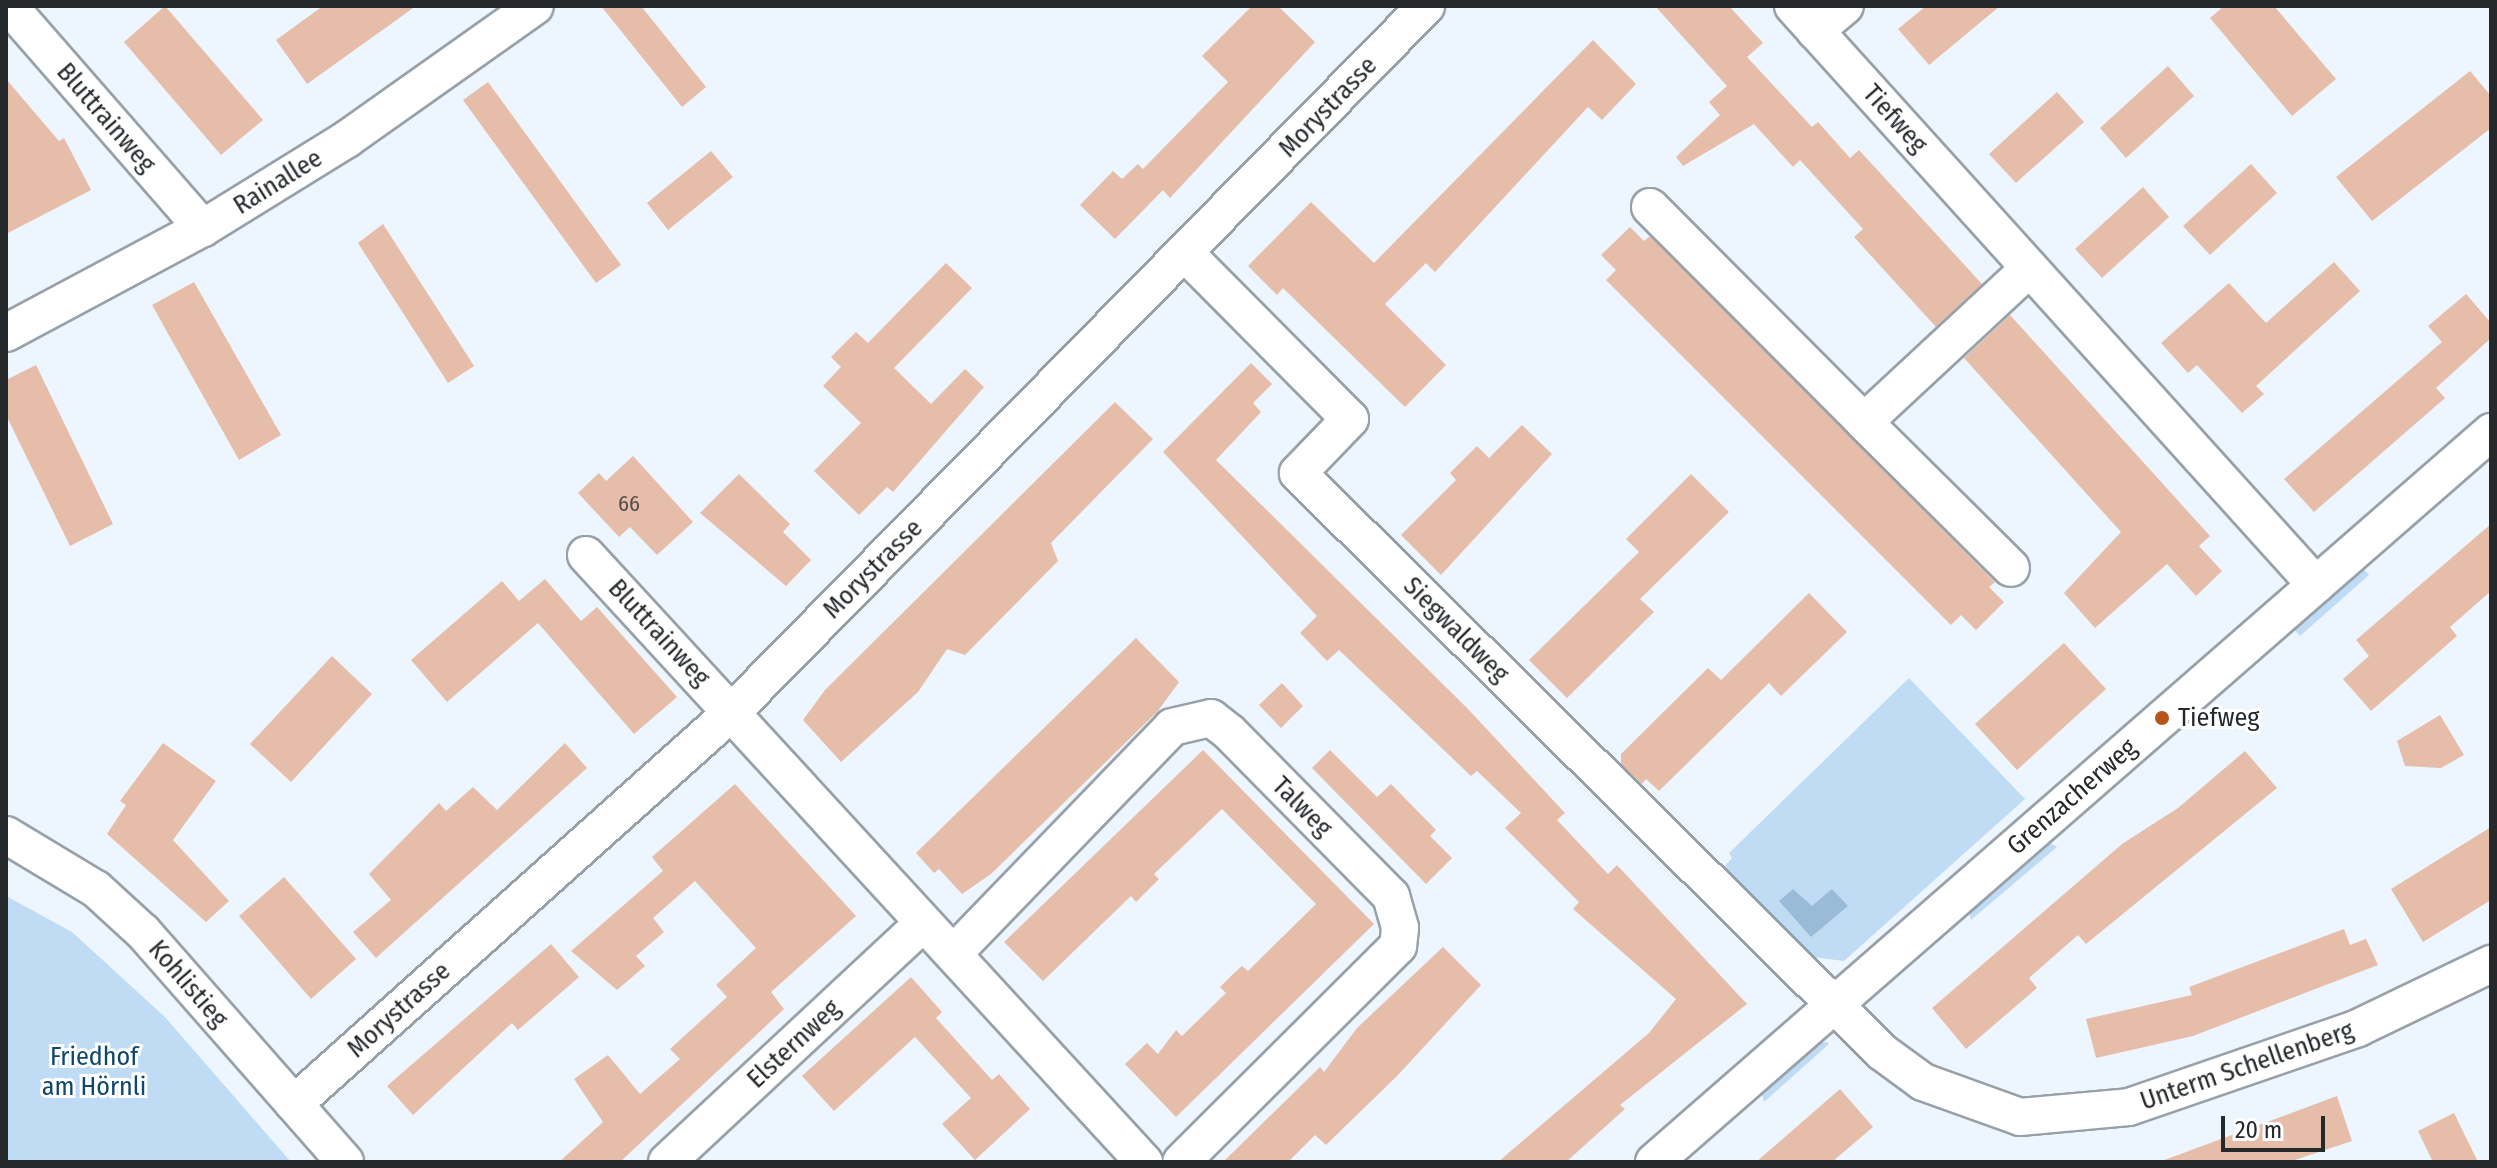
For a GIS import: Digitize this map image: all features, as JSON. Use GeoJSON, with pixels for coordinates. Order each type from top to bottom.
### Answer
{"type":"FeatureCollection","features":[{"type":"Feature","properties":{"kind":"street","name":"Bluttrainweg"},"geometry":{"type":"LineString","coordinates":[[9,6],[203,228]]}},
{"type":"Feature","properties":{"kind":"street","name":"Rainallee"},"geometry":{"type":"LineString","coordinates":[[6,333],[203,228],[347,139],[535,6]]}},
{"type":"Feature","properties":{"kind":"street","name":"Morystrasse"},"geometry":{"type":"LineString","coordinates":[[294,1104],[732,712],[1426,6]]}},
{"type":"Feature","properties":{"kind":"street"},"geometry":{"type":"LineString","coordinates":[[1804,18],[1845,6]]}},
{"type":"Feature","properties":{"kind":"street","name":"Tiefweg"},"geometry":{"type":"LineString","coordinates":[[1804,18],[2316,585]]}},
{"type":"Feature","properties":{"kind":"street"},"geometry":{"type":"LineString","coordinates":[[1650,207],[2011,568]]}},
{"type":"Feature","properties":{"kind":"street","name":"Siegwaldweg"},"geometry":{"type":"LineString","coordinates":[[1185,253],[1350,419],[1298,473],[1837,1002]]}},
{"type":"Feature","properties":{"kind":"street"},"geometry":{"type":"LineString","coordinates":[[1864,422],[2030,268]]}},
{"type":"Feature","properties":{"kind":"street","name":"Grenzacherweg"},"geometry":{"type":"LineString","coordinates":[[1654,1162],[2491,432]]}},
{"type":"Feature","properties":{"kind":"street","name":"Bluttrainweg"},"geometry":{"type":"LineString","coordinates":[[586,555],[732,712]]}},
{"type":"Feature","properties":{"kind":"street"},"geometry":{"type":"LineString","coordinates":[[732,712],[921,925],[953,954],[1144,1162]]}},
{"type":"Feature","properties":{"kind":"street","name":"Talweg"},"geometry":{"type":"LineString","coordinates":[[953,954],[1172,727],[1211,718],[1229,732],[1391,896],[1400,928],[1398,946],[1181,1162]]}},
{"type":"Feature","properties":{"kind":"street","name":"Kohlistieg"},"geometry":{"type":"LineString","coordinates":[[6,835],[96,889],[139,929],[345,1162]]}},
{"type":"Feature","properties":{"kind":"street","name":"Elsternweg"},"geometry":{"type":"LineString","coordinates":[[667,1162],[921,925]]}},
{"type":"Feature","properties":{"kind":"street","name":"Unterm Schellenberg"},"geometry":{"type":"LineString","coordinates":[[1837,1002],[1882,1052],[1953,1097],[2020,1117],[2063,1118],[2226,1079],[2491,964]]}},
{"type":"Feature","properties":{"kind":"green space"},"geometry":{"type":"Polygon","coordinates":[[[2362,567],[2369,575],[2300,636],[2293,628],[2362,567]]]}},
{"type":"Feature","properties":{"kind":"green space"},"geometry":{"type":"Polygon","coordinates":[[[1909,678],[2025,799],[1844,961],[1796,955],[1716,876],[1732,858],[1729,853],[1909,678]]]}},
{"type":"Feature","properties":{"kind":"green space"},"geometry":{"type":"Polygon","coordinates":[[[2046,841],[2057,847],[1971,920],[1968,909],[2046,841]]]}},
{"type":"Feature","properties":{"kind":"green space","name":"Friedhof am Hörnli"},"geometry":{"type":"Polygon","coordinates":[[[6,896],[72,932],[165,1017],[291,1162],[6,1162],[6,896]]]}},
{"type":"Feature","properties":{"kind":"green space"},"geometry":{"type":"Polygon","coordinates":[[[1813,1044],[1829,1044],[1764,1102],[1761,1091],[1813,1044]]]}},
{"type":"Feature","properties":{"kind":"shaded area"},"geometry":{"type":"Polygon","coordinates":[[[1793,889],[1812,906],[1832,889],[1848,906],[1811,937],[1779,901],[1793,889]]]}},
{"type":"Feature","properties":{"kind":"building"},"geometry":{"type":"Polygon","coordinates":[[[165,6],[263,120],[221,155],[124,42],[165,6]]]}},
{"type":"Feature","properties":{"kind":"building"},"geometry":{"type":"Polygon","coordinates":[[[323,6],[416,6],[307,84],[276,40],[323,6]]]}},
{"type":"Feature","properties":{"kind":"building"},"geometry":{"type":"Polygon","coordinates":[[[601,6],[641,6],[706,87],[682,107],[601,6]]]}},
{"type":"Feature","properties":{"kind":"building"},"geometry":{"type":"Polygon","coordinates":[[[1252,6],[1278,6],[1315,42],[1170,198],[1163,190],[1115,239],[1080,205],[1113,171],[1122,179],[1138,164],[1143,169],[1228,82],[1202,56],[1252,6]]]}},
{"type":"Feature","properties":{"kind":"building"},"geometry":{"type":"Polygon","coordinates":[[[1655,6],[1729,6],[1763,43],[1747,57],[1812,127],[1818,122],[1850,158],[1859,150],[1982,284],[1936,327],[1854,237],[1863,229],[1800,160],[1793,167],[1754,124],[1683,166],[1676,157],[1720,115],[1709,102],[1727,86],[1655,6]]]}},
{"type":"Feature","properties":{"kind":"building"},"geometry":{"type":"Polygon","coordinates":[[[1926,6],[2000,6],[1929,65],[1898,29],[1926,6]]]}},
{"type":"Feature","properties":{"kind":"building"},"geometry":{"type":"Polygon","coordinates":[[[2224,6],[2274,6],[2336,79],[2292,116],[2210,18],[2224,6]]]}},
{"type":"Feature","properties":{"kind":"building"},"geometry":{"type":"Polygon","coordinates":[[[1593,40],[1636,84],[1602,120],[1588,107],[1435,272],[1426,263],[1385,304],[1446,365],[1405,407],[1283,288],[1277,295],[1248,266],[1311,202],[1374,263],[1593,40]]]}},
{"type":"Feature","properties":{"kind":"building"},"geometry":{"type":"Polygon","coordinates":[[[2168,66],[2194,96],[2126,158],[2100,128],[2168,66]]]}},
{"type":"Feature","properties":{"kind":"building"},"geometry":{"type":"Polygon","coordinates":[[[2470,71],[2491,96],[2491,128],[2372,221],[2336,177],[2470,71]]]}},
{"type":"Feature","properties":{"kind":"building"},"geometry":{"type":"Polygon","coordinates":[[[6,79],[59,141],[64,138],[91,190],[6,234],[6,79]]]}},
{"type":"Feature","properties":{"kind":"building"},"geometry":{"type":"Polygon","coordinates":[[[488,82],[621,265],[596,283],[463,100],[488,82]]]}},
{"type":"Feature","properties":{"kind":"building"},"geometry":{"type":"Polygon","coordinates":[[[2057,92],[2084,122],[2016,183],[1989,154],[2057,92]]]}},
{"type":"Feature","properties":{"kind":"building"},"geometry":{"type":"Polygon","coordinates":[[[711,151],[733,177],[668,230],[647,203],[711,151]]]}},
{"type":"Feature","properties":{"kind":"building"},"geometry":{"type":"Polygon","coordinates":[[[2251,164],[2277,193],[2210,255],[2183,226],[2251,164]]]}},
{"type":"Feature","properties":{"kind":"building"},"geometry":{"type":"Polygon","coordinates":[[[2143,187],[2169,217],[2102,278],[2075,249],[2143,187]]]}},
{"type":"Feature","properties":{"kind":"building"},"geometry":{"type":"Polygon","coordinates":[[[383,224],[474,366],[448,383],[358,243],[383,224]]]}},
{"type":"Feature","properties":{"kind":"building"},"geometry":{"type":"Polygon","coordinates":[[[1630,227],[1644,241],[1650,236],[1995,582],[1989,587],[2004,602],[1976,630],[1961,615],[1951,625],[1606,280],[1616,270],[1601,255],[1630,227]]]}},
{"type":"Feature","properties":{"kind":"building"},"geometry":{"type":"Polygon","coordinates":[[[2334,262],[2360,291],[2256,386],[2264,394],[2242,413],[2197,365],[2188,373],[2161,343],[2229,283],[2266,323],[2334,262]]]}},
{"type":"Feature","properties":{"kind":"building"},"geometry":{"type":"Polygon","coordinates":[[[946,263],[972,288],[894,368],[931,404],[965,369],[984,387],[893,492],[887,487],[859,515],[814,471],[861,423],[823,386],[841,367],[831,357],[856,332],[868,343],[946,263]]]}},
{"type":"Feature","properties":{"kind":"building"},"geometry":{"type":"Polygon","coordinates":[[[194,282],[281,435],[239,460],[152,305],[194,282]]]}},
{"type":"Feature","properties":{"kind":"building"},"geometry":{"type":"Polygon","coordinates":[[[2466,294],[2491,323],[2491,338],[2436,388],[2445,398],[2314,512],[2284,479],[2442,342],[2428,326],[2466,294]]]}},
{"type":"Feature","properties":{"kind":"building"},"geometry":{"type":"Polygon","coordinates":[[[2010,315],[2210,536],[2199,546],[2222,571],[2196,596],[2167,564],[2095,628],[2064,593],[2121,532],[1964,358],[2010,315]]]}},
{"type":"Feature","properties":{"kind":"building"},"geometry":{"type":"Polygon","coordinates":[[[1251,363],[1272,384],[1253,403],[1261,412],[1216,460],[1467,708],[1565,813],[1557,820],[1608,874],[1617,865],[1747,1004],[1620,1105],[1625,1109],[1566,1162],[1498,1162],[1649,1033],[1676,999],[1573,909],[1579,902],[1505,828],[1521,813],[1477,771],[1471,776],[1339,650],[1327,661],[1300,633],[1317,616],[1163,452],[1251,363]]]}},
{"type":"Feature","properties":{"kind":"building"},"geometry":{"type":"Polygon","coordinates":[[[36,365],[113,524],[70,546],[6,415],[6,380],[36,365]]]}},
{"type":"Feature","properties":{"kind":"building"},"geometry":{"type":"Polygon","coordinates":[[[1115,402],[1153,439],[1051,543],[1058,561],[965,655],[947,649],[918,692],[841,762],[803,720],[825,690],[1115,402]]]}},
{"type":"Feature","properties":{"kind":"building"},"geometry":{"type":"Polygon","coordinates":[[[1522,425],[1552,454],[1441,575],[1401,535],[1456,480],[1450,473],[1477,446],[1489,458],[1522,425]]]}},
{"type":"Feature","properties":{"kind":"building"},"geometry":{"type":"Polygon","coordinates":[[[633,456],[693,522],[657,555],[630,527],[619,537],[578,493],[599,473],[606,481],[633,456]]]}},
{"type":"Feature","properties":{"kind":"building"},"geometry":{"type":"Polygon","coordinates":[[[739,474],[790,524],[783,532],[811,560],[786,586],[700,513],[739,474]]]}},
{"type":"Feature","properties":{"kind":"building"},"geometry":{"type":"Polygon","coordinates":[[[1691,474],[1729,512],[1640,599],[1654,612],[1567,698],[1529,660],[1639,552],[1626,539],[1691,474]]]}},
{"type":"Feature","properties":{"kind":"building"},"geometry":{"type":"Polygon","coordinates":[[[2491,524],[2491,591],[2450,627],[2457,636],[2371,711],[2343,679],[2369,656],[2356,640],[2491,524]]]}},
{"type":"Feature","properties":{"kind":"building"},"geometry":{"type":"Polygon","coordinates":[[[545,579],[581,621],[597,607],[677,697],[634,734],[538,623],[447,702],[411,660],[502,581],[519,601],[545,579]]]}},
{"type":"Feature","properties":{"kind":"building"},"geometry":{"type":"Polygon","coordinates":[[[1809,593],[1847,632],[1781,696],[1769,683],[1659,791],[1646,779],[1642,784],[1621,764],[1621,754],[1708,668],[1721,680],[1809,593]]]}},
{"type":"Feature","properties":{"kind":"building"},"geometry":{"type":"Polygon","coordinates":[[[1136,638],[1179,682],[1158,711],[991,874],[962,894],[939,869],[934,873],[916,853],[1136,638]]]}},
{"type":"Feature","properties":{"kind":"building"},"geometry":{"type":"Polygon","coordinates":[[[2064,643],[2106,689],[2017,770],[1975,724],[2064,643]]]}},
{"type":"Feature","properties":{"kind":"building"},"geometry":{"type":"Polygon","coordinates":[[[332,656],[372,694],[291,782],[250,744],[332,656]]]}},
{"type":"Feature","properties":{"kind":"building"},"geometry":{"type":"Polygon","coordinates":[[[1282,683],[1303,706],[1281,728],[1259,705],[1282,683]]]}},
{"type":"Feature","properties":{"kind":"building"},"geometry":{"type":"Polygon","coordinates":[[[2440,715],[2464,755],[2441,768],[2405,766],[2397,741],[2440,715]]]}},
{"type":"Feature","properties":{"kind":"building"},"geometry":{"type":"Polygon","coordinates":[[[163,743],[216,781],[173,840],[229,901],[206,922],[107,834],[126,805],[120,801],[163,743]]]}},
{"type":"Feature","properties":{"kind":"building"},"geometry":{"type":"Polygon","coordinates":[[[565,743],[587,768],[376,958],[353,932],[391,900],[369,874],[439,803],[446,811],[473,787],[497,810],[565,743]]]}},
{"type":"Feature","properties":{"kind":"building"},"geometry":{"type":"Polygon","coordinates":[[[1203,750],[1374,924],[1176,1117],[1125,1064],[1147,1043],[1158,1054],[1176,1030],[1182,1036],[1226,993],[1220,987],[1231,976],[1242,966],[1248,971],[1316,904],[1222,809],[1154,874],[1159,879],[1136,902],[1131,896],[1043,981],[1004,942],[1203,750]]]}},
{"type":"Feature","properties":{"kind":"building"},"geometry":{"type":"Polygon","coordinates":[[[1330,750],[1377,797],[1391,784],[1436,830],[1430,836],[1452,858],[1426,884],[1312,768],[1330,750]]]}},
{"type":"Feature","properties":{"kind":"building"},"geometry":{"type":"Polygon","coordinates":[[[2245,751],[2277,788],[2086,944],[2078,935],[2029,978],[2037,988],[1966,1049],[1932,1008],[2122,844],[2178,808],[2245,751]]]}},
{"type":"Feature","properties":{"kind":"building"},"geometry":{"type":"Polygon","coordinates":[[[735,784],[856,916],[771,992],[784,1009],[620,1162],[559,1162],[603,1122],[574,1079],[608,1055],[640,1094],[680,1059],[670,1049],[727,997],[716,985],[756,948],[695,881],[653,918],[664,932],[636,956],[645,966],[617,990],[571,951],[663,871],[652,857],[735,784]]]}},
{"type":"Feature","properties":{"kind":"building"},"geometry":{"type":"Polygon","coordinates":[[[2491,827],[2491,900],[2423,942],[2391,889],[2491,827]]]}},
{"type":"Feature","properties":{"kind":"building"},"geometry":{"type":"Polygon","coordinates":[[[284,877],[356,959],[311,999],[239,916],[284,877]]]}},
{"type":"Feature","properties":{"kind":"building"},"geometry":{"type":"Polygon","coordinates":[[[2344,929],[2350,945],[2366,939],[2378,965],[2193,1036],[2096,1058],[2086,1019],[2192,995],[2189,987],[2344,929]]]}},
{"type":"Feature","properties":{"kind":"building"},"geometry":{"type":"Polygon","coordinates":[[[551,944],[579,977],[518,1030],[512,1023],[413,1115],[387,1086],[551,944]]]}},
{"type":"Feature","properties":{"kind":"building"},"geometry":{"type":"Polygon","coordinates":[[[1443,947],[1481,985],[1398,1075],[1326,1145],[1315,1135],[1288,1162],[1223,1162],[1320,1067],[1324,1072],[1357,1028],[1443,947]]]}},
{"type":"Feature","properties":{"kind":"building"},"geometry":{"type":"Polygon","coordinates":[[[911,977],[942,1012],[936,1018],[992,1080],[999,1074],[1030,1109],[975,1160],[942,1124],[971,1098],[915,1037],[834,1111],[802,1076],[911,977]]]}},
{"type":"Feature","properties":{"kind":"building"},"geometry":{"type":"Polygon","coordinates":[[[1840,1089],[1873,1127],[1832,1162],[1756,1162],[1840,1089]]]}},
{"type":"Feature","properties":{"kind":"building"},"geometry":{"type":"Polygon","coordinates":[[[2337,1096],[2352,1141],[2289,1162],[2159,1162],[2337,1096]]]}},
{"type":"Feature","properties":{"kind":"building"},"geometry":{"type":"Polygon","coordinates":[[[2454,1113],[2478,1162],[2433,1162],[2418,1131],[2454,1113]]]}},
{"type":"Feature","properties":{"kind":"place","name":"Tiefweg"},"geometry":{"type":"Point","coordinates":[2162,718]}}]}
